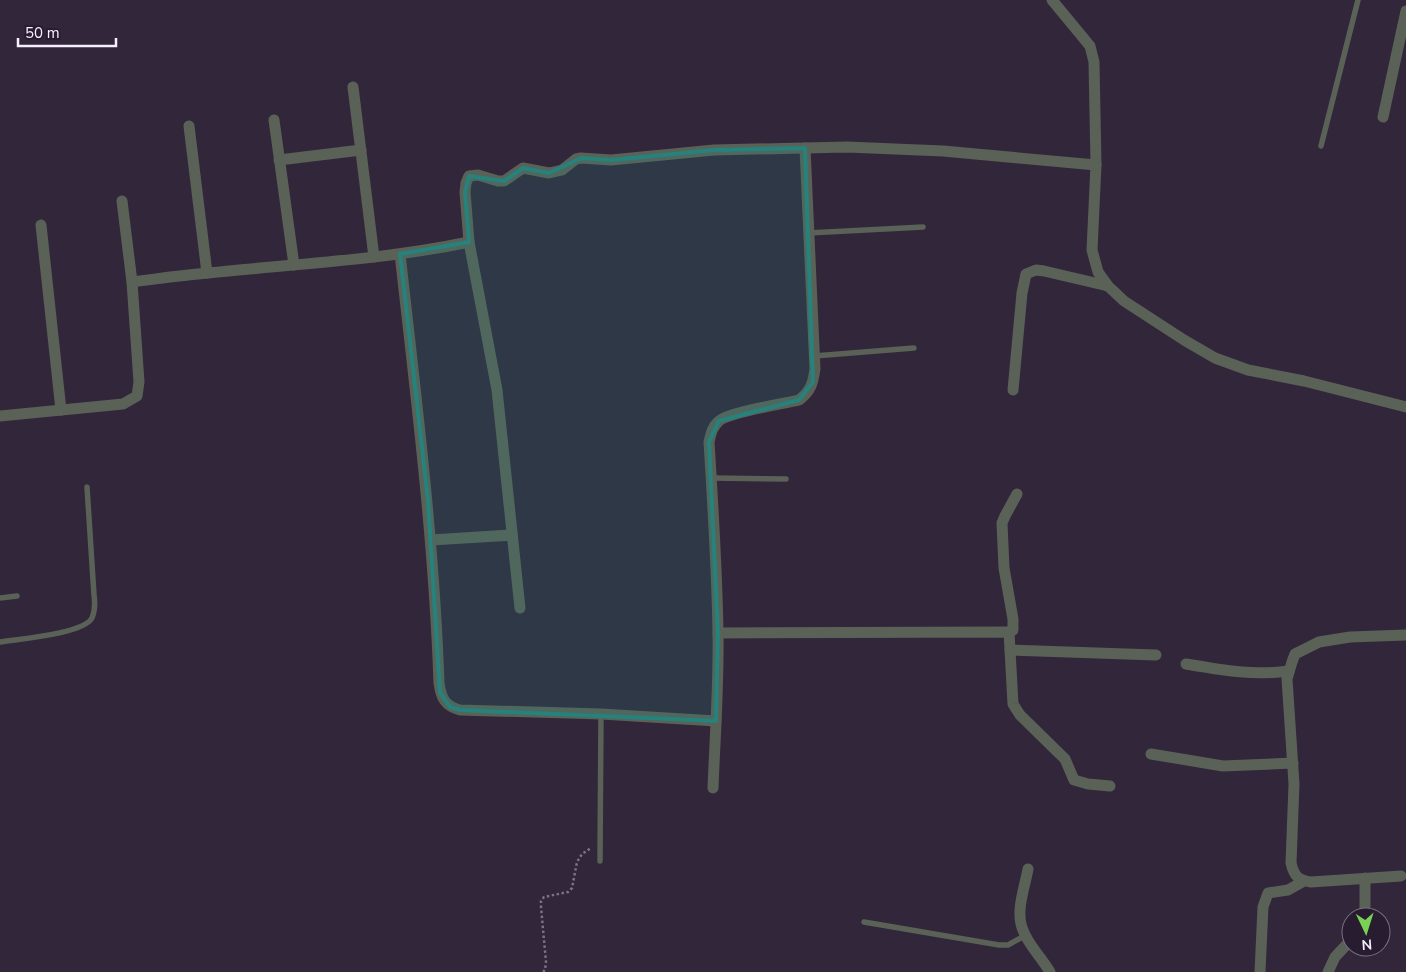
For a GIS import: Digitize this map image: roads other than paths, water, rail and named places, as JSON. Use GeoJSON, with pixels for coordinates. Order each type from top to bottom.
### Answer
{"type":"FeatureCollection","features":[{"type":"Feature","properties":{"kind":"street"},"geometry":{"type":"LineString","coordinates":[[1052,0],[1090,46],[1092,54],[1096,86],[1096,165],[1092,250],[1098,272],[1108,286],[1124,301],[1215,358],[1248,370],[1304,381],[1406,406]]}},
{"type":"Feature","properties":{"kind":"street"},"geometry":{"type":"LineString","coordinates":[[1383,117],[1406,10]]}},
{"type":"Feature","properties":{"kind":"street"},"geometry":{"type":"LineString","coordinates":[[353,87],[374,257]]}},
{"type":"Feature","properties":{"kind":"street"},"geometry":{"type":"LineString","coordinates":[[274,120],[294,265]]}},
{"type":"Feature","properties":{"kind":"street"},"geometry":{"type":"LineString","coordinates":[[189,126],[207,273]]}},
{"type":"Feature","properties":{"kind":"street"},"geometry":{"type":"LineString","coordinates":[[520,608],[497,390],[469,242],[464,192],[469,176],[478,174],[498,181],[504,181],[523,168],[555,173],[580,158],[610,160],[714,150],[847,147],[943,151],[1096,165]]}},
{"type":"Feature","properties":{"kind":"street"},"geometry":{"type":"LineString","coordinates":[[713,788],[718,633],[709,442],[712,430],[719,421],[730,415],[799,400],[808,394],[813,382],[815,369],[804,148]]}},
{"type":"Feature","properties":{"kind":"street"},"geometry":{"type":"LineString","coordinates":[[279,160],[361,150]]}},
{"type":"Feature","properties":{"kind":"street"},"geometry":{"type":"LineString","coordinates":[[0,416],[123,404],[137,396],[139,382],[132,282],[122,201]]}},
{"type":"Feature","properties":{"kind":"street"},"geometry":{"type":"LineString","coordinates":[[41,225],[62,410]]}},
{"type":"Feature","properties":{"kind":"street"},"geometry":{"type":"LineString","coordinates":[[132,282],[400,254],[469,242]]}},
{"type":"Feature","properties":{"kind":"street"},"geometry":{"type":"LineString","coordinates":[[400,254],[431,540],[439,683],[444,701],[450,707],[460,710],[601,714],[716,722]]}},
{"type":"Feature","properties":{"kind":"street"},"geometry":{"type":"LineString","coordinates":[[1013,390],[1022,292],[1026,274],[1036,270],[1044,271],[1108,286]]}},
{"type":"Feature","properties":{"kind":"street"},"geometry":{"type":"LineString","coordinates":[[718,633],[1009,632],[1013,630],[1013,619],[1004,568],[1002,523],[1004,516],[1018,494]]}},
{"type":"Feature","properties":{"kind":"street"},"geometry":{"type":"LineString","coordinates":[[431,540],[512,535]]}},
{"type":"Feature","properties":{"kind":"street"},"geometry":{"type":"LineString","coordinates":[[1009,632],[1013,704],[1020,715],[1065,758],[1074,780],[1088,784],[1110,786]]}},
{"type":"Feature","properties":{"kind":"street"},"geometry":{"type":"LineString","coordinates":[[1401,876],[1311,882],[1297,878],[1293,872],[1291,863],[1294,804],[1293,763],[1287,679],[1295,654],[1318,642],[1406,635]]}},
{"type":"Feature","properties":{"kind":"street"},"geometry":{"type":"LineString","coordinates":[[1010,650],[1156,655]]}},
{"type":"Feature","properties":{"kind":"street"},"geometry":{"type":"LineString","coordinates":[[1186,664],[1252,673],[1289,671]]}},
{"type":"Feature","properties":{"kind":"street"},"geometry":{"type":"LineString","coordinates":[[1151,754],[1223,766],[1293,763]]}},
{"type":"Feature","properties":{"kind":"street"},"geometry":{"type":"LineString","coordinates":[[1028,869],[1020,912],[1021,924],[1050,972]]}},
{"type":"Feature","properties":{"kind":"street"},"geometry":{"type":"LineString","coordinates":[[1365,878],[1365,907]]}},
{"type":"Feature","properties":{"kind":"street"},"geometry":{"type":"LineString","coordinates":[[1260,972],[1265,899],[1268,893],[1288,890],[1304,881]]}},
{"type":"Feature","properties":{"kind":"street"},"geometry":{"type":"LineString","coordinates":[[1328,972],[1335,957],[1341,951]]}},
{"type":"Feature","properties":{"kind":"lane"},"geometry":{"type":"LineString","coordinates":[[1321,146],[1358,0]]}},
{"type":"Feature","properties":{"kind":"lane"},"geometry":{"type":"LineString","coordinates":[[808,233],[923,227]]}},
{"type":"Feature","properties":{"kind":"lane"},"geometry":{"type":"LineString","coordinates":[[814,356],[914,348]]}},
{"type":"Feature","properties":{"kind":"lane"},"geometry":{"type":"LineString","coordinates":[[711,478],[786,479]]}},
{"type":"Feature","properties":{"kind":"lane"},"geometry":{"type":"LineString","coordinates":[[0,642],[63,632],[83,626],[91,619],[95,608],[87,487]]}},
{"type":"Feature","properties":{"kind":"lane"},"geometry":{"type":"LineString","coordinates":[[0,598],[17,596]]}},
{"type":"Feature","properties":{"kind":"lane"},"geometry":{"type":"LineString","coordinates":[[600,861],[601,714]]}},
{"type":"Feature","properties":{"kind":"lane"},"geometry":{"type":"LineString","coordinates":[[864,922],[999,945],[1008,945],[1026,935]]}}]}
